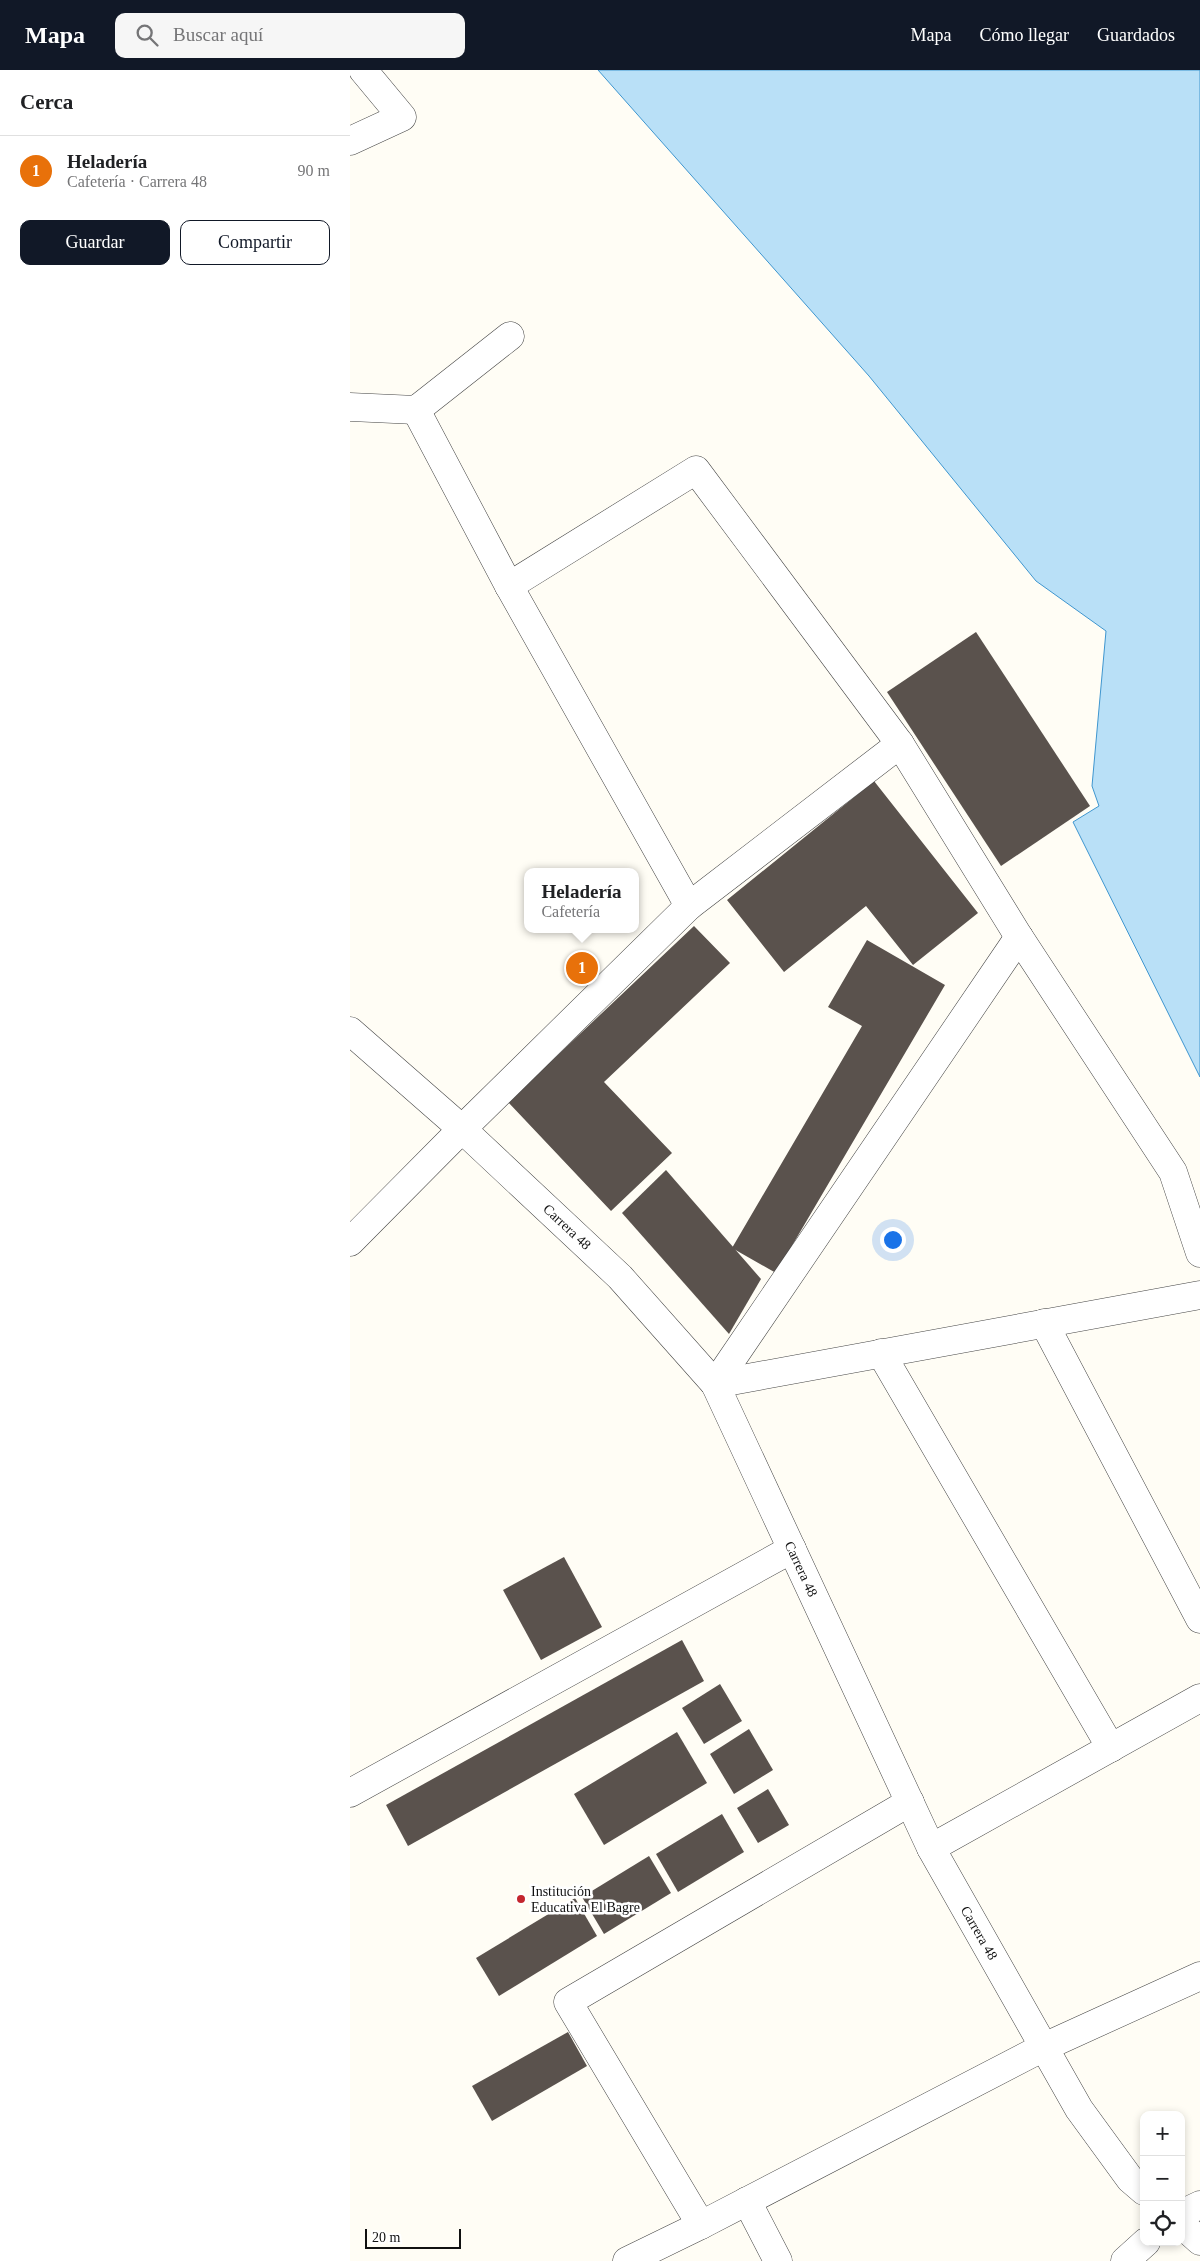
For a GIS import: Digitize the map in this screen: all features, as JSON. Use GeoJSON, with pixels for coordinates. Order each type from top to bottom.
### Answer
{"type":"FeatureCollection","features":[{"type":"Feature","properties":{"kind":"street"},"geometry":{"type":"LineString","coordinates":[[350,141],[402,117],[363,70]]}},
{"type":"Feature","properties":{"kind":"street"},"geometry":{"type":"LineString","coordinates":[[350,407],[416,410],[510,336]]}},
{"type":"Feature","properties":{"kind":"street"},"geometry":{"type":"LineString","coordinates":[[416,410],[509,586],[689,906]]}},
{"type":"Feature","properties":{"kind":"street"},"geometry":{"type":"LineString","coordinates":[[509,586],[696,470],[900,744],[1019,937],[1173,1172],[1200,1254]]}},
{"type":"Feature","properties":{"kind":"street"},"geometry":{"type":"LineString","coordinates":[[350,1242],[689,906],[900,744]]}},
{"type":"Feature","properties":{"kind":"street"},"geometry":{"type":"LineString","coordinates":[[715,1384],[1019,937]]}},
{"type":"Feature","properties":{"kind":"street","name":"Carrera 48"},"geometry":{"type":"LineString","coordinates":[[350,1032],[462,1129],[620,1277],[715,1384],[931,1848],[1079,2109],[1130,2178],[1140,2187]]}},
{"type":"Feature","properties":{"kind":"street"},"geometry":{"type":"LineString","coordinates":[[715,1384],[1200,1295]]}},
{"type":"Feature","properties":{"kind":"street"},"geometry":{"type":"LineString","coordinates":[[1044,1323],[1200,1619]]}},
{"type":"Feature","properties":{"kind":"street"},"geometry":{"type":"LineString","coordinates":[[881,1353],[1111,1748]]}},
{"type":"Feature","properties":{"kind":"street"},"geometry":{"type":"LineString","coordinates":[[350,1793],[792,1549]]}},
{"type":"Feature","properties":{"kind":"street"},"geometry":{"type":"LineString","coordinates":[[931,1848],[1200,1698]]}},
{"type":"Feature","properties":{"kind":"street"},"geometry":{"type":"LineString","coordinates":[[701,2225],[568,2002],[910,1802]]}},
{"type":"Feature","properties":{"kind":"street"},"geometry":{"type":"LineString","coordinates":[[627,2261],[701,2225],[1044,2047],[1200,1976]]}},
{"type":"Feature","properties":{"kind":"street"},"geometry":{"type":"LineString","coordinates":[[747,2201],[778,2261]]}},
{"type":"Feature","properties":{"kind":"street"},"geometry":{"type":"LineString","coordinates":[[1185,2212],[1200,2205]]}},
{"type":"Feature","properties":{"kind":"street"},"geometry":{"type":"LineString","coordinates":[[1185,2228],[1200,2241]]}},
{"type":"Feature","properties":{"kind":"street"},"geometry":{"type":"LineString","coordinates":[[1125,2261],[1142,2246]]}},
{"type":"Feature","properties":{"kind":"water"},"geometry":{"type":"Polygon","coordinates":[[[598,70],[1200,70],[1200,1077],[1073,822],[1099,806],[1092,786],[1106,631],[1036,581],[869,376],[598,70]]]}},
{"type":"Feature","properties":{"kind":"building"},"geometry":{"type":"Polygon","coordinates":[[[976,632],[1090,806],[1001,866],[887,692],[976,632]]]}},
{"type":"Feature","properties":{"kind":"building"},"geometry":{"type":"Polygon","coordinates":[[[874,781],[978,913],[913,965],[866,906],[784,972],[727,900],[874,781]]]}},
{"type":"Feature","properties":{"kind":"building"},"geometry":{"type":"Polygon","coordinates":[[[694,926],[730,963],[604,1082],[672,1153],[611,1211],[508,1102],[694,926]]]}},
{"type":"Feature","properties":{"kind":"building"},"geometry":{"type":"Polygon","coordinates":[[[867,940],[945,985],[776,1273],[732,1248],[862,1026],[828,1007],[867,940]]]}},
{"type":"Feature","properties":{"kind":"building"},"geometry":{"type":"Polygon","coordinates":[[[666,1170],[761,1279],[729,1334],[622,1213],[666,1170]]]}},
{"type":"Feature","properties":{"kind":"building"},"geometry":{"type":"Polygon","coordinates":[[[564,1557],[602,1627],[541,1660],[503,1590],[564,1557]]]}},
{"type":"Feature","properties":{"kind":"building"},"geometry":{"type":"Polygon","coordinates":[[[682,1640],[704,1681],[408,1846],[386,1805],[682,1640]]]}},
{"type":"Feature","properties":{"kind":"building"},"geometry":{"type":"Polygon","coordinates":[[[720,1684],[742,1721],[704,1744],[682,1708],[720,1684]]]}},
{"type":"Feature","properties":{"kind":"building"},"geometry":{"type":"Polygon","coordinates":[[[749,1729],[773,1770],[734,1794],[710,1754],[749,1729]]]}},
{"type":"Feature","properties":{"kind":"building"},"geometry":{"type":"Polygon","coordinates":[[[677,1732],[707,1783],[604,1845],[574,1794],[677,1732]]]}},
{"type":"Feature","properties":{"kind":"building"},"geometry":{"type":"Polygon","coordinates":[[[768,1789],[789,1825],[758,1843],[737,1808],[768,1789]]]}},
{"type":"Feature","properties":{"kind":"building"},"geometry":{"type":"Polygon","coordinates":[[[722,1814],[744,1852],[678,1892],[656,1854],[722,1814]]]}},
{"type":"Feature","properties":{"kind":"building"},"geometry":{"type":"Polygon","coordinates":[[[649,1856],[671,1893],[604,1934],[582,1897],[649,1856]]]}},
{"type":"Feature","properties":{"kind":"building"},"geometry":{"type":"Polygon","coordinates":[[[575,1898],[597,1936],[499,1996],[476,1958],[575,1898]]]}},
{"type":"Feature","properties":{"kind":"building"},"geometry":{"type":"Polygon","coordinates":[[[568,2032],[587,2066],[492,2121],[472,2086],[568,2032]]]}},
{"type":"Feature","properties":{"kind":"place","name":"Heladería"},"geometry":{"type":"Point","coordinates":[582,968]}},
{"type":"Feature","properties":{"kind":"place","name":"Institución Educativa El Bagre"},"geometry":{"type":"Point","coordinates":[521,1899]}}]}
